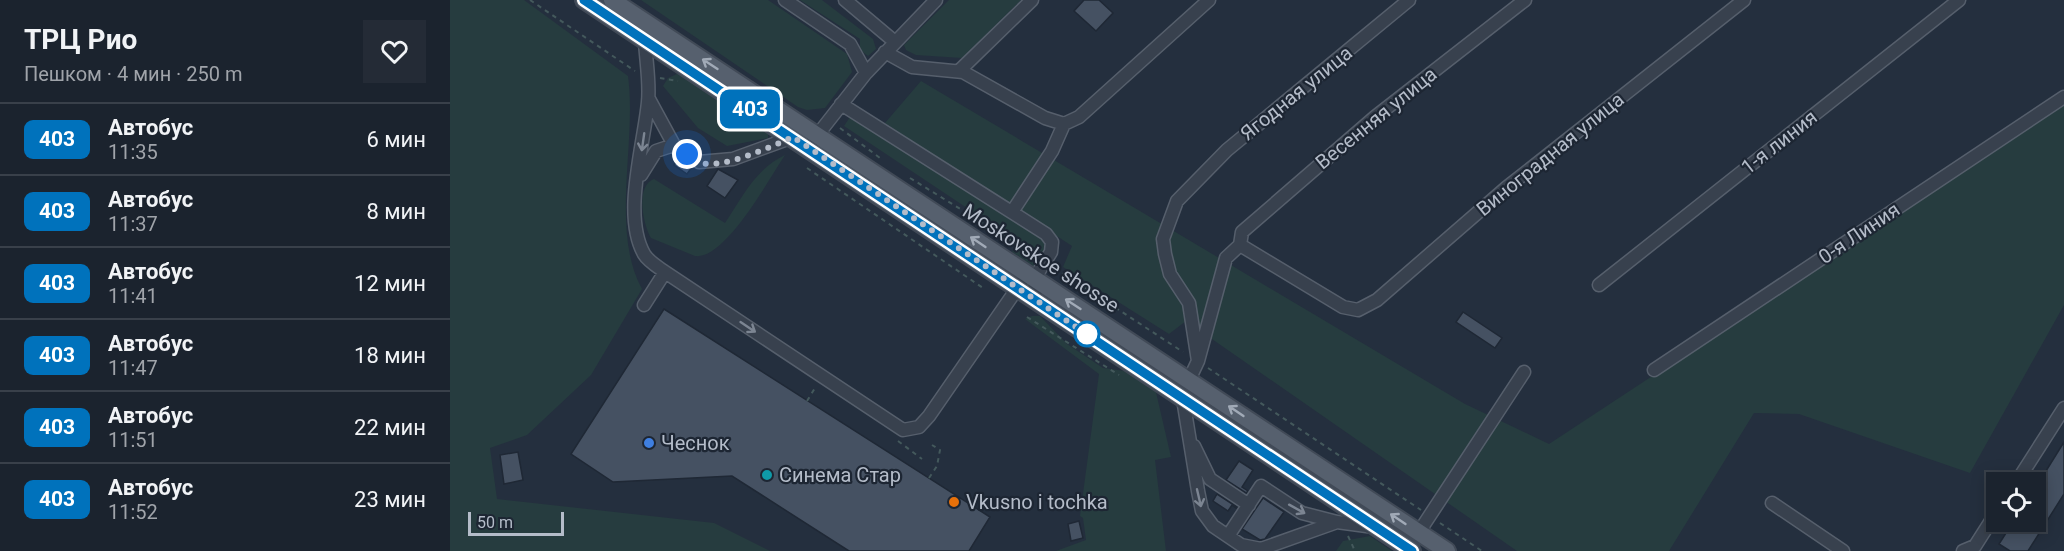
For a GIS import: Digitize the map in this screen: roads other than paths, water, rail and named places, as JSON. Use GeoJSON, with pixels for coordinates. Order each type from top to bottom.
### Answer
{"type":"FeatureCollection","features":[{"type":"Feature","properties":{"kind":"main road","name":"Moskovskoe shosse"},"geometry":{"type":"LineString","coordinates":[[584,0],[793,137],[812,141]]}},
{"type":"Feature","properties":{"kind":"main road","name":"Moskovskoe shosse"},"geometry":{"type":"LineString","coordinates":[[612,0],[812,141],[1026,280],[1190,380],[1447,551]]}},
{"type":"Feature","properties":{"kind":"main road","name":"Moskovskoe shosse"},"geometry":{"type":"LineString","coordinates":[[1026,280],[1036,300],[1412,551]]}},
{"type":"Feature","properties":{"kind":"street"},"geometry":{"type":"LineString","coordinates":[[785,0],[850,44],[866,73]]}},
{"type":"Feature","properties":{"kind":"street"},"geometry":{"type":"LineString","coordinates":[[845,0],[895,42]]}},
{"type":"Feature","properties":{"kind":"street"},"geometry":{"type":"LineString","coordinates":[[812,141],[866,73],[936,0]]}},
{"type":"Feature","properties":{"kind":"street"},"geometry":{"type":"LineString","coordinates":[[961,71],[1032,0]]}},
{"type":"Feature","properties":{"kind":"street"},"geometry":{"type":"LineString","coordinates":[[1012,212],[1052,151],[1064,124],[1078,117],[1209,0]]}},
{"type":"Feature","properties":{"kind":"street","name":"Ягодная улица"},"geometry":{"type":"LineString","coordinates":[[1198,361],[1189,303],[1170,274],[1163,239],[1177,201],[1185,189],[1227,150],[1409,0]]}},
{"type":"Feature","properties":{"kind":"street","name":"Весенняя улица"},"geometry":{"type":"LineString","coordinates":[[1190,380],[1198,361],[1226,258],[1239,245],[1242,232],[1375,117],[1525,0]]}},
{"type":"Feature","properties":{"kind":"street","name":"Виноградная улица"},"geometry":{"type":"LineString","coordinates":[[1239,245],[1343,307],[1358,310],[1377,300],[1506,188],[1744,0]]}},
{"type":"Feature","properties":{"kind":"street","name":"1-я линия"},"geometry":{"type":"LineString","coordinates":[[1599,285],[1959,0]]}},
{"type":"Feature","properties":{"kind":"street"},"geometry":{"type":"LineString","coordinates":[[645,41],[649,99],[637,184],[637,237],[645,256],[665,273],[903,430],[919,427],[1026,280],[1045,261],[1051,252],[1052,242],[1046,234],[841,104]]}},
{"type":"Feature","properties":{"kind":"street"},"geometry":{"type":"LineString","coordinates":[[885,52],[912,67],[961,71],[1045,118],[1064,124]]}},
{"type":"Feature","properties":{"kind":"street","name":"0-я Линия"},"geometry":{"type":"LineString","coordinates":[[1654,370],[2064,97]]}},
{"type":"Feature","properties":{"kind":"street"},"geometry":{"type":"LineString","coordinates":[[649,99],[674,145],[699,162],[734,159],[793,137]]}},
{"type":"Feature","properties":{"kind":"street"},"geometry":{"type":"LineString","coordinates":[[637,184],[645,165],[656,152],[674,145]]}},
{"type":"Feature","properties":{"kind":"street"},"geometry":{"type":"LineString","coordinates":[[644,305],[665,273]]}},
{"type":"Feature","properties":{"kind":"street"},"geometry":{"type":"LineString","coordinates":[[1419,532],[1524,372]]}},
{"type":"Feature","properties":{"kind":"street"},"geometry":{"type":"LineString","coordinates":[[1183,399],[1203,511],[1213,526],[1251,549],[1262,549],[1337,522]]}},
{"type":"Feature","properties":{"kind":"street"},"geometry":{"type":"LineString","coordinates":[[2023,472],[2064,408]]}},
{"type":"Feature","properties":{"kind":"street"},"geometry":{"type":"LineString","coordinates":[[1188,434],[1210,479],[1249,505]]}},
{"type":"Feature","properties":{"kind":"street"},"geometry":{"type":"LineString","coordinates":[[1228,536],[1261,486],[1302,513],[1337,522],[1378,527]]}},
{"type":"Feature","properties":{"kind":"street"},"geometry":{"type":"LineString","coordinates":[[1772,502],[1843,551]]}},
{"type":"Feature","properties":{"kind":"street"},"geometry":{"type":"LineString","coordinates":[[1963,551],[1975,546],[1986,529]]}},
{"type":"Feature","properties":{"kind":"place","name":"Чеснок"},"geometry":{"type":"Point","coordinates":[649,443]}},
{"type":"Feature","properties":{"kind":"place","name":"Синема Стар"},"geometry":{"type":"Point","coordinates":[767,475]}},
{"type":"Feature","properties":{"kind":"place","name":"Vkusno i tochka"},"geometry":{"type":"Point","coordinates":[954,502]}}]}
